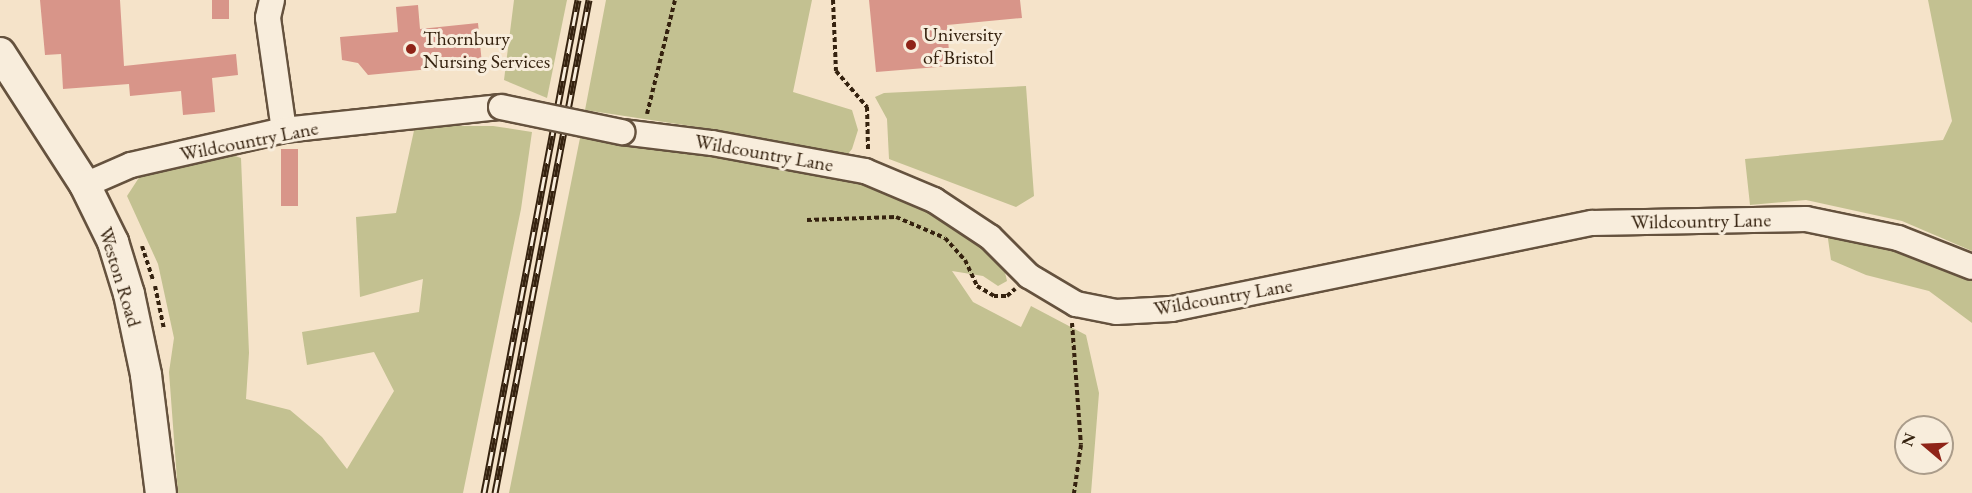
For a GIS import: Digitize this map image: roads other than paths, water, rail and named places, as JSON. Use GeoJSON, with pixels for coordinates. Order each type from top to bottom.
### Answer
{"type":"FeatureCollection","features":[{"type":"Feature","properties":{"kind":"street"},"geometry":{"type":"LineString","coordinates":[[272,0],[268,18],[284,130]]}},
{"type":"Feature","properties":{"kind":"street","name":"Weston Road"},"geometry":{"type":"LineString","coordinates":[[1,58],[85,185],[112,242],[129,294],[147,375],[161,493]]}},
{"type":"Feature","properties":{"kind":"street","name":"Wildcountry Lane"},"geometry":{"type":"LineString","coordinates":[[85,185],[131,165],[284,130],[501,107],[632,134],[712,143],[865,171],[934,200],[990,237],[1029,276],[1076,304],[1116,312],[1172,309],[1592,223],[1806,219],[1898,238],[1972,267]]}},
{"type":"Feature","properties":{"kind":"railway"},"geometry":{"type":"LineString","coordinates":[[484,493],[578,0]]}},
{"type":"Feature","properties":{"kind":"railway"},"geometry":{"type":"LineString","coordinates":[[495,493],[589,0]]}},
{"type":"Feature","properties":{"kind":"place","name":"University of Bristol"},"geometry":{"type":"Point","coordinates":[911,45]}},
{"type":"Feature","properties":{"kind":"place","name":"Thornbury Nursing Services"},"geometry":{"type":"Point","coordinates":[411,49]}}]}
